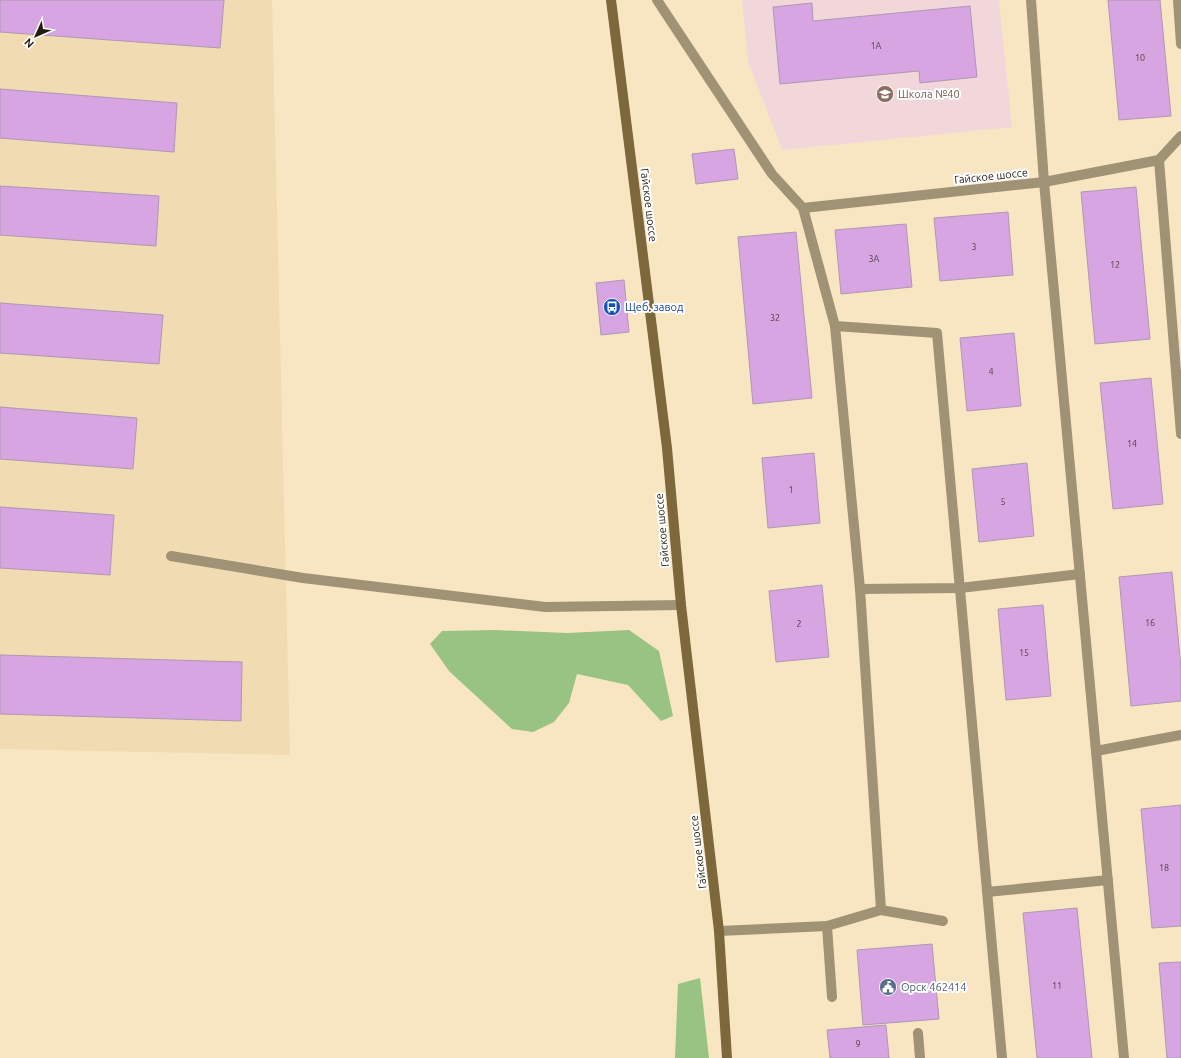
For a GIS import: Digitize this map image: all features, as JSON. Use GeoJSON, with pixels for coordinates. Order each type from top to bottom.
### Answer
{"type":"FeatureCollection","features":[{"type":"Feature","properties":{"kind":"main road","name":"Гайское шоссе"},"geometry":{"type":"LineString","coordinates":[[611,0],[667,448],[681,605],[719,931],[727,1058]]}},
{"type":"Feature","properties":{"kind":"street"},"geometry":{"type":"LineString","coordinates":[[657,0],[772,174],[803,208],[835,326],[860,589],[881,910]]}},
{"type":"Feature","properties":{"kind":"street"},"geometry":{"type":"LineString","coordinates":[[1031,0],[1044,182],[1124,1058]]}},
{"type":"Feature","properties":{"kind":"street"},"geometry":{"type":"LineString","coordinates":[[1178,0],[1181,44]]}},
{"type":"Feature","properties":{"kind":"street"},"geometry":{"type":"LineString","coordinates":[[1181,136],[1159,160],[1181,434]]}},
{"type":"Feature","properties":{"kind":"street","name":"Гайское шоссе"},"geometry":{"type":"LineString","coordinates":[[803,208],[1044,182],[1159,160]]}},
{"type":"Feature","properties":{"kind":"street"},"geometry":{"type":"LineString","coordinates":[[835,326],[937,333],[1002,1058]]}},
{"type":"Feature","properties":{"kind":"street"},"geometry":{"type":"LineString","coordinates":[[171,556],[304,578],[545,607],[681,605]]}},
{"type":"Feature","properties":{"kind":"street"},"geometry":{"type":"LineString","coordinates":[[860,589],[960,588],[1080,574]]}},
{"type":"Feature","properties":{"kind":"street"},"geometry":{"type":"LineString","coordinates":[[1096,751],[1181,735]]}},
{"type":"Feature","properties":{"kind":"street"},"geometry":{"type":"LineString","coordinates":[[987,892],[1108,880]]}},
{"type":"Feature","properties":{"kind":"street"},"geometry":{"type":"LineString","coordinates":[[719,931],[827,926],[881,910],[943,921]]}},
{"type":"Feature","properties":{"kind":"street"},"geometry":{"type":"LineString","coordinates":[[827,926],[832,997]]}},
{"type":"Feature","properties":{"kind":"street"},"geometry":{"type":"LineString","coordinates":[[918,1033],[920,1058]]}},
{"type":"Feature","properties":{"kind":"shaded area"},"geometry":{"type":"Polygon","coordinates":[[[0,0],[272,0],[290,755],[0,749],[0,0]]]}},
{"type":"Feature","properties":{"kind":"shaded area","name":"Школа №40"},"geometry":{"type":"Polygon","coordinates":[[[742,0],[999,0],[1012,127],[782,150],[748,61],[742,0]]]}},
{"type":"Feature","properties":{"kind":"green space"},"geometry":{"type":"Polygon","coordinates":[[[495,630],[567,633],[629,630],[659,651],[673,716],[661,721],[628,685],[577,674],[569,703],[554,722],[533,732],[512,729],[449,671],[430,644],[442,631],[495,630]]]}},
{"type":"Feature","properties":{"kind":"green space"},"geometry":{"type":"Polygon","coordinates":[[[700,978],[709,1058],[675,1058],[678,984],[700,978]]]}},
{"type":"Feature","properties":{"kind":"building"},"geometry":{"type":"Polygon","coordinates":[[[0,0],[224,0],[220,48],[0,32],[0,0]]]}},
{"type":"Feature","properties":{"kind":"building"},"geometry":{"type":"Polygon","coordinates":[[[1108,0],[1160,0],[1171,116],[1119,120],[1108,0]]]}},
{"type":"Feature","properties":{"kind":"building"},"geometry":{"type":"Polygon","coordinates":[[[812,3],[813,21],[970,6],[977,77],[920,83],[919,71],[780,84],[773,7],[812,3]]]}},
{"type":"Feature","properties":{"kind":"building"},"geometry":{"type":"Polygon","coordinates":[[[0,89],[177,103],[174,152],[0,138],[0,89]]]}},
{"type":"Feature","properties":{"kind":"building"},"geometry":{"type":"Polygon","coordinates":[[[734,149],[738,179],[696,184],[692,154],[734,149]]]}},
{"type":"Feature","properties":{"kind":"building"},"geometry":{"type":"Polygon","coordinates":[[[0,186],[159,196],[156,246],[0,235],[0,186]]]}},
{"type":"Feature","properties":{"kind":"building"},"geometry":{"type":"Polygon","coordinates":[[[1136,187],[1150,339],[1095,344],[1081,192],[1136,187]]]}},
{"type":"Feature","properties":{"kind":"building"},"geometry":{"type":"Polygon","coordinates":[[[1008,212],[1013,275],[940,281],[934,218],[1008,212]]]}},
{"type":"Feature","properties":{"kind":"building"},"geometry":{"type":"Polygon","coordinates":[[[906,224],[912,287],[841,294],[835,230],[906,224]]]}},
{"type":"Feature","properties":{"kind":"building"},"geometry":{"type":"Polygon","coordinates":[[[796,232],[812,398],[753,404],[738,237],[796,232]]]}},
{"type":"Feature","properties":{"kind":"building","name":"Щеб. завод"},"geometry":{"type":"Polygon","coordinates":[[[624,280],[629,332],[601,335],[596,283],[624,280]]]}},
{"type":"Feature","properties":{"kind":"building"},"geometry":{"type":"Polygon","coordinates":[[[0,303],[163,315],[159,364],[0,353],[0,303]]]}},
{"type":"Feature","properties":{"kind":"building"},"geometry":{"type":"Polygon","coordinates":[[[1014,333],[1021,406],[967,411],[960,338],[1014,333]]]}},
{"type":"Feature","properties":{"kind":"building"},"geometry":{"type":"Polygon","coordinates":[[[1151,378],[1163,504],[1113,509],[1100,383],[1151,378]]]}},
{"type":"Feature","properties":{"kind":"building"},"geometry":{"type":"Polygon","coordinates":[[[0,407],[137,418],[133,469],[0,459],[0,407]]]}},
{"type":"Feature","properties":{"kind":"building"},"geometry":{"type":"Polygon","coordinates":[[[814,453],[820,523],[768,528],[762,458],[814,453]]]}},
{"type":"Feature","properties":{"kind":"building"},"geometry":{"type":"Polygon","coordinates":[[[1027,463],[1034,536],[979,542],[972,469],[1027,463]]]}},
{"type":"Feature","properties":{"kind":"building"},"geometry":{"type":"Polygon","coordinates":[[[0,507],[114,515],[110,575],[0,568],[0,507]]]}},
{"type":"Feature","properties":{"kind":"building"},"geometry":{"type":"Polygon","coordinates":[[[1172,572],[1181,668],[1181,701],[1131,706],[1119,577],[1172,572]]]}},
{"type":"Feature","properties":{"kind":"building"},"geometry":{"type":"Polygon","coordinates":[[[822,585],[829,657],[776,662],[769,591],[822,585]]]}},
{"type":"Feature","properties":{"kind":"building"},"geometry":{"type":"Polygon","coordinates":[[[1043,605],[1051,696],[1006,700],[998,609],[1043,605]]]}},
{"type":"Feature","properties":{"kind":"building"},"geometry":{"type":"Polygon","coordinates":[[[0,655],[242,662],[241,721],[0,714],[0,655]]]}},
{"type":"Feature","properties":{"kind":"building"},"geometry":{"type":"Polygon","coordinates":[[[1181,805],[1181,926],[1152,928],[1141,809],[1181,805]]]}},
{"type":"Feature","properties":{"kind":"building"},"geometry":{"type":"Polygon","coordinates":[[[1077,908],[1092,1058],[1037,1058],[1023,913],[1077,908]]]}},
{"type":"Feature","properties":{"kind":"building"},"geometry":{"type":"Polygon","coordinates":[[[932,944],[939,1019],[863,1025],[857,950],[932,944]]]}},
{"type":"Feature","properties":{"kind":"building"},"geometry":{"type":"Polygon","coordinates":[[[1181,962],[1181,1058],[1167,1058],[1159,963],[1181,962]]]}},
{"type":"Feature","properties":{"kind":"building"},"geometry":{"type":"Polygon","coordinates":[[[886,1025],[889,1058],[830,1058],[827,1030],[886,1025]]]}},
{"type":"Feature","properties":{"kind":"place","name":"Школа №40"},"geometry":{"type":"Point","coordinates":[885,94]}},
{"type":"Feature","properties":{"kind":"place","name":"Щеб. завод"},"geometry":{"type":"Point","coordinates":[612,307]}},
{"type":"Feature","properties":{"kind":"place","name":"Орск 462414"},"geometry":{"type":"Point","coordinates":[888,987]}}]}
